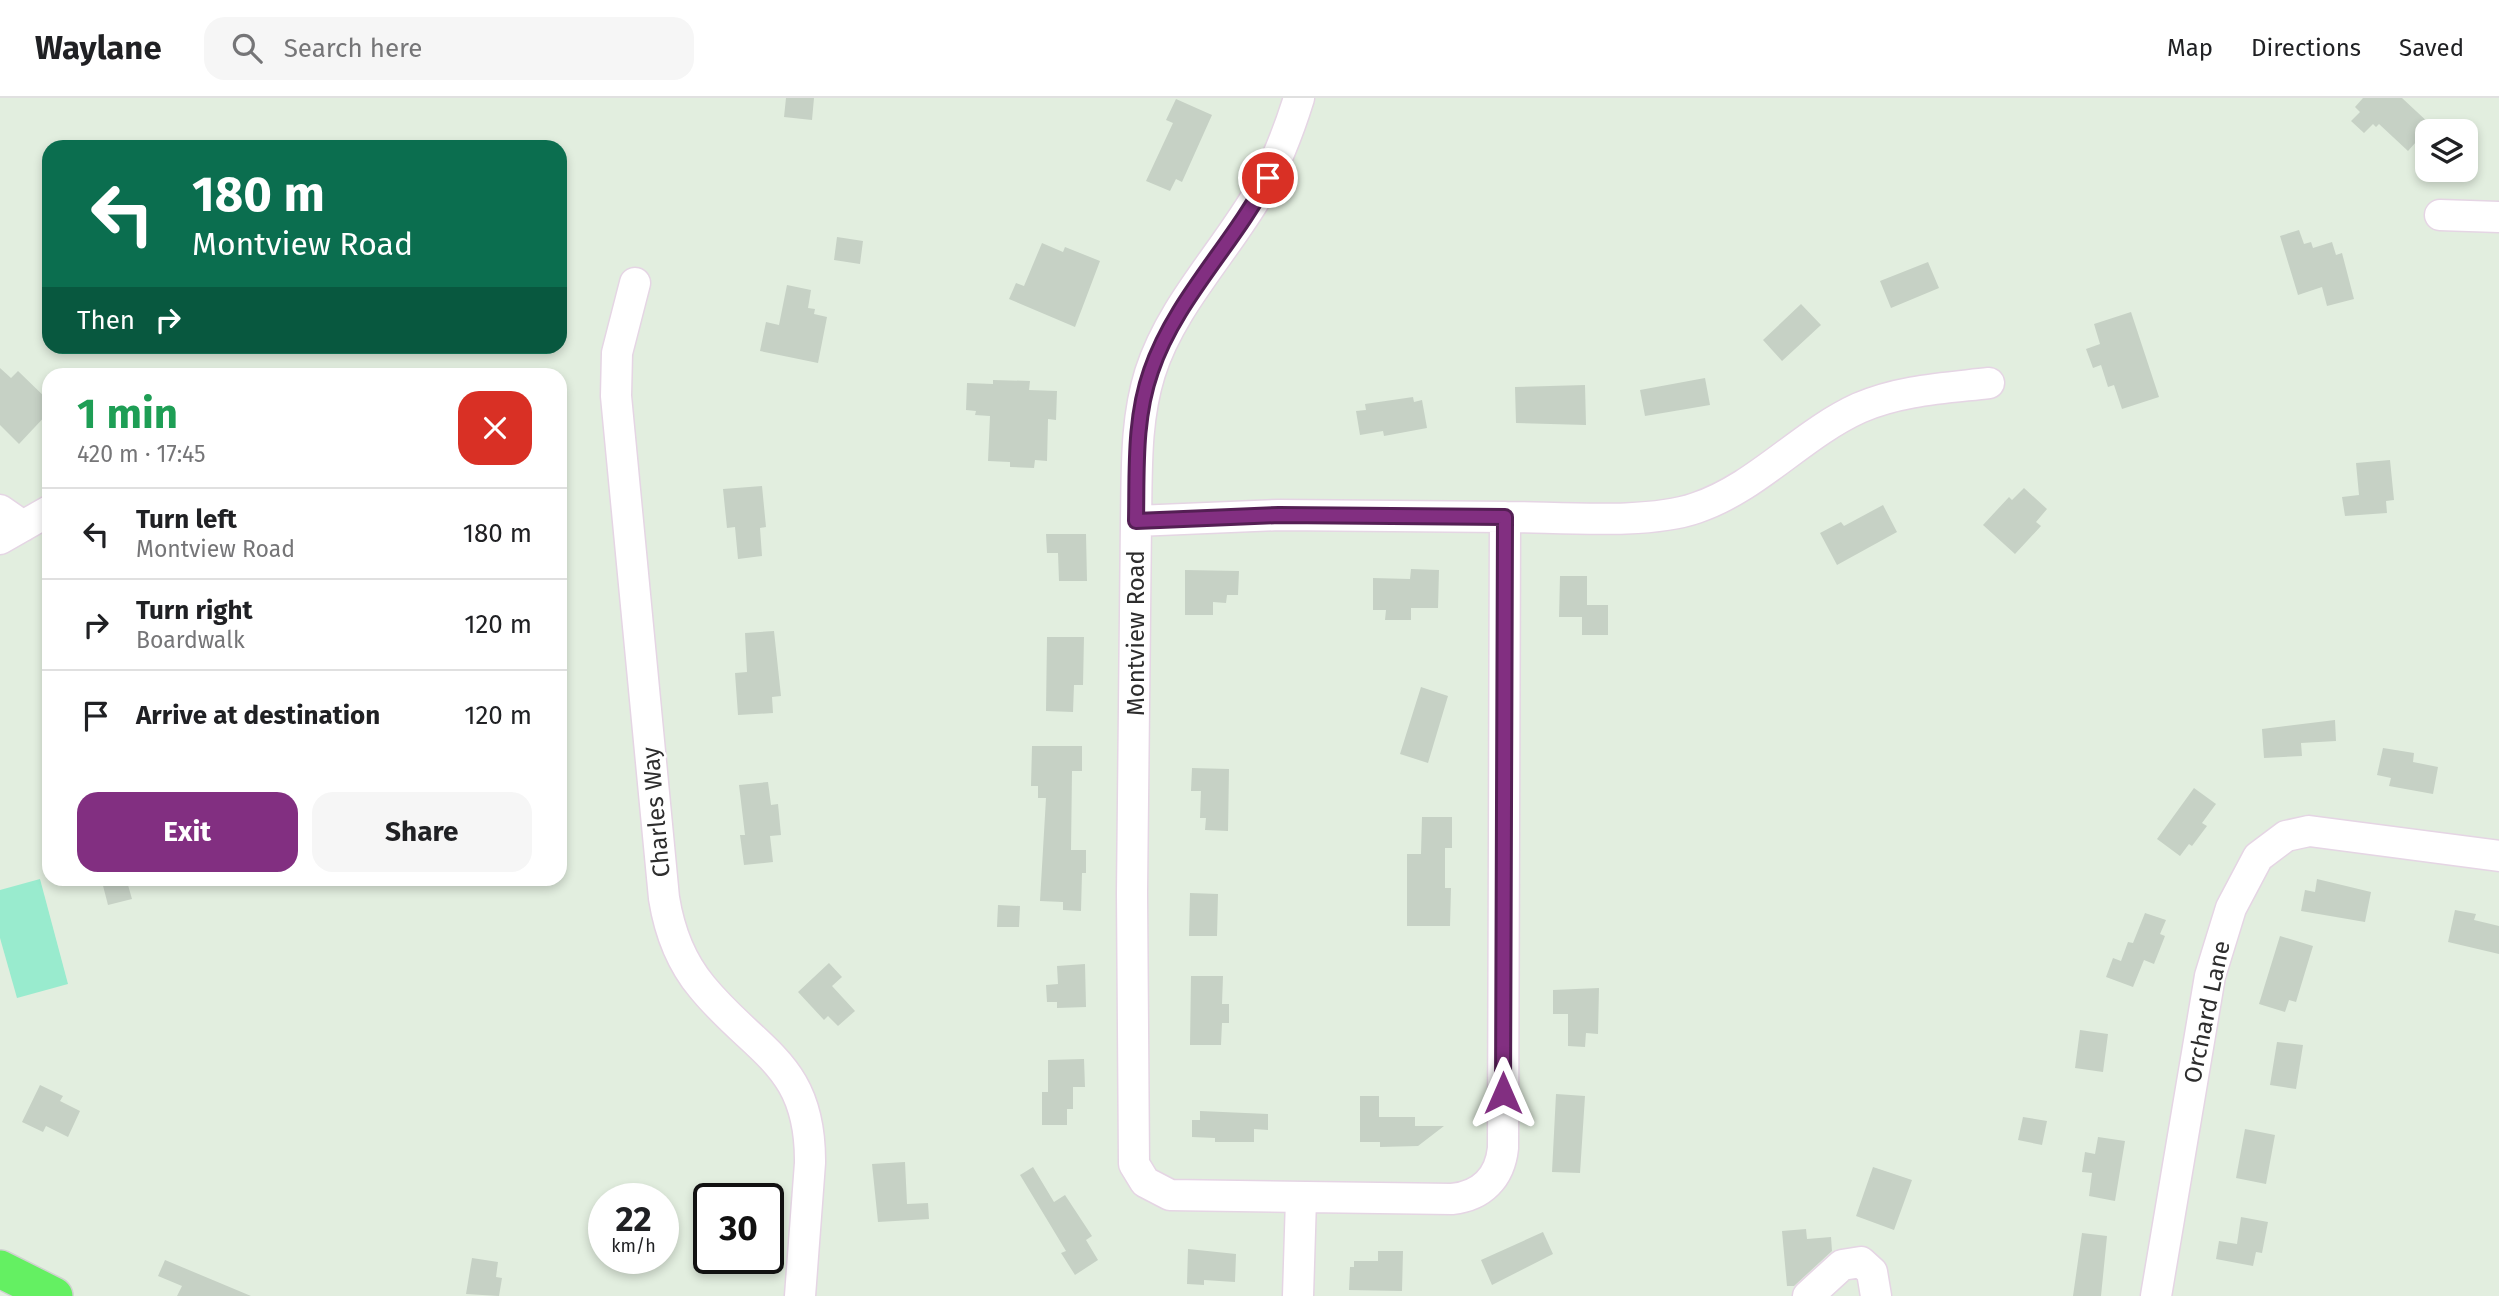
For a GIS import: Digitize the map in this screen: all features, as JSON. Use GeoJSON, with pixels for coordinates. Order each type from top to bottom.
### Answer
{"type":"FeatureCollection","features":[{"type":"Feature","properties":{"kind":"main road"},"geometry":{"type":"LineString","coordinates":[[0,1269],[54,1296]]}},
{"type":"Feature","properties":{"kind":"street"},"geometry":{"type":"LineString","coordinates":[[1136,521],[1138,429],[1150,373],[1167,332],[1261,191],[1275,164],[1299,98]]}},
{"type":"Feature","properties":{"kind":"street"},"geometry":{"type":"LineString","coordinates":[[2440,215],[2499,217]]}},
{"type":"Feature","properties":{"kind":"street","name":"Charles Way"},"geometry":{"type":"LineString","coordinates":[[635,283],[617,353],[616,396],[664,898],[675,940],[695,978],[785,1070],[803,1102],[810,1153],[800,1296]]}},
{"type":"Feature","properties":{"kind":"street"},"geometry":{"type":"LineString","coordinates":[[1505,517],[1657,516],[1695,509],[1746,485],[1813,436],[1858,409],[1900,395],[1989,383]]}},
{"type":"Feature","properties":{"kind":"street"},"geometry":{"type":"LineString","coordinates":[[8,525],[42,513]]}},
{"type":"Feature","properties":{"kind":"street","name":"Montview Road"},"geometry":{"type":"LineString","coordinates":[[1279,515],[1505,517],[1503,1148],[1500,1165],[1485,1186],[1460,1198],[1301,1199],[1170,1195],[1145,1182],[1133,1157],[1136,521],[1279,515]]}},
{"type":"Feature","properties":{"kind":"street","name":"Orchard Lane"},"geometry":{"type":"LineString","coordinates":[[2156,1296],[2210,976],[2231,908],[2258,857],[2286,835],[2309,831],[2499,856]]}},
{"type":"Feature","properties":{"kind":"street"},"geometry":{"type":"LineString","coordinates":[[1298,1296],[1301,1199]]}},
{"type":"Feature","properties":{"kind":"street"},"geometry":{"type":"LineString","coordinates":[[1808,1296],[1842,1265],[1861,1262],[1872,1272],[1876,1296]]}},
{"type":"Feature","properties":{"kind":"green space"},"geometry":{"type":"Polygon","coordinates":[[[40,879],[68,984],[17,998],[0,938],[0,890],[40,879]]]}},
{"type":"Feature","properties":{"kind":"building"},"geometry":{"type":"Polygon","coordinates":[[[786,98],[814,98],[812,120],[784,117],[786,98]]]}},
{"type":"Feature","properties":{"kind":"building"},"geometry":{"type":"Polygon","coordinates":[[[2363,98],[2402,98],[2425,119],[2415,119],[2415,143],[2408,151],[2379,124],[2376,127],[2373,124],[2364,133],[2351,121],[2360,112],[2355,107],[2363,98]]]}},
{"type":"Feature","properties":{"kind":"building"},"geometry":{"type":"Polygon","coordinates":[[[1176,99],[1212,115],[1182,182],[1176,179],[1170,191],[1146,181],[1173,123],[1166,120],[1176,99]]]}},
{"type":"Feature","properties":{"kind":"building"},"geometry":{"type":"Polygon","coordinates":[[[2299,230],[2304,244],[2311,242],[2313,248],[2332,242],[2336,255],[2342,253],[2354,299],[2327,306],[2322,287],[2298,295],[2280,236],[2299,230]]]}},
{"type":"Feature","properties":{"kind":"building"},"geometry":{"type":"Polygon","coordinates":[[[837,237],[863,241],[860,264],[834,260],[837,237]]]}},
{"type":"Feature","properties":{"kind":"building"},"geometry":{"type":"Polygon","coordinates":[[[1042,243],[1063,252],[1065,247],[1100,261],[1075,327],[1009,299],[1016,283],[1024,286],[1042,243]]]}},
{"type":"Feature","properties":{"kind":"building"},"geometry":{"type":"Polygon","coordinates":[[[1928,262],[1939,288],[1891,308],[1880,281],[1928,262]]]}},
{"type":"Feature","properties":{"kind":"building"},"geometry":{"type":"Polygon","coordinates":[[[787,285],[811,290],[808,308],[815,309],[814,314],[827,317],[818,363],[760,351],[766,322],[779,325],[787,285]]]}},
{"type":"Feature","properties":{"kind":"building"},"geometry":{"type":"Polygon","coordinates":[[[1801,304],[1821,325],[1782,361],[1763,340],[1801,304]]]}},
{"type":"Feature","properties":{"kind":"building"},"geometry":{"type":"Polygon","coordinates":[[[2131,312],[2159,397],[2122,409],[2114,385],[2108,387],[2101,365],[2093,368],[2086,349],[2100,344],[2094,324],[2131,312]]]}},
{"type":"Feature","properties":{"kind":"building"},"geometry":{"type":"Polygon","coordinates":[[[0,368],[11,378],[18,371],[42,394],[42,419],[19,444],[0,425],[0,368]]]}},
{"type":"Feature","properties":{"kind":"building"},"geometry":{"type":"Polygon","coordinates":[[[1705,378],[1710,405],[1645,416],[1640,390],[1705,378]]]}},
{"type":"Feature","properties":{"kind":"building"},"geometry":{"type":"Polygon","coordinates":[[[993,380],[1030,381],[1029,390],[1057,391],[1056,420],[1048,419],[1047,461],[1035,460],[1034,468],[1010,467],[1010,462],[988,461],[990,416],[975,415],[976,411],[966,410],[967,383],[993,384],[993,380]]]}},
{"type":"Feature","properties":{"kind":"building"},"geometry":{"type":"Polygon","coordinates":[[[1585,385],[1586,425],[1516,423],[1515,387],[1585,385]]]}},
{"type":"Feature","properties":{"kind":"building"},"geometry":{"type":"Polygon","coordinates":[[[1413,397],[1414,402],[1422,400],[1427,428],[1384,436],[1383,431],[1360,435],[1356,411],[1366,410],[1365,404],[1413,397]]]}},
{"type":"Feature","properties":{"kind":"building"},"geometry":{"type":"Polygon","coordinates":[[[2390,460],[2394,500],[2386,501],[2387,513],[2345,516],[2342,497],[2359,495],[2356,463],[2390,460]]]}},
{"type":"Feature","properties":{"kind":"building"},"geometry":{"type":"Polygon","coordinates":[[[762,486],[766,527],[760,528],[762,556],[738,559],[735,527],[727,528],[723,489],[762,486]]]}},
{"type":"Feature","properties":{"kind":"building"},"geometry":{"type":"Polygon","coordinates":[[[2024,488],[2047,509],[2036,522],[2041,526],[2015,554],[1983,525],[2009,497],[2012,500],[2024,488]]]}},
{"type":"Feature","properties":{"kind":"building"},"geometry":{"type":"Polygon","coordinates":[[[1883,505],[1897,532],[1837,565],[1820,533],[1841,522],[1844,526],[1883,505]]]}},
{"type":"Feature","properties":{"kind":"building"},"geometry":{"type":"Polygon","coordinates":[[[1046,534],[1086,534],[1087,581],[1059,581],[1058,553],[1047,553],[1046,534]]]}},
{"type":"Feature","properties":{"kind":"building"},"geometry":{"type":"Polygon","coordinates":[[[1411,569],[1439,570],[1438,608],[1411,608],[1411,620],[1385,620],[1386,610],[1373,610],[1373,578],[1410,579],[1411,569]]]}},
{"type":"Feature","properties":{"kind":"building"},"geometry":{"type":"Polygon","coordinates":[[[1185,570],[1239,571],[1238,595],[1227,595],[1226,603],[1213,602],[1213,615],[1185,615],[1185,570]]]}},
{"type":"Feature","properties":{"kind":"building"},"geometry":{"type":"Polygon","coordinates":[[[1560,576],[1587,576],[1587,605],[1608,605],[1608,635],[1582,635],[1582,617],[1559,617],[1560,576]]]}},
{"type":"Feature","properties":{"kind":"building"},"geometry":{"type":"Polygon","coordinates":[[[774,631],[781,696],[772,697],[773,713],[738,715],[735,673],[747,672],[745,633],[774,631]]]}},
{"type":"Feature","properties":{"kind":"building"},"geometry":{"type":"Polygon","coordinates":[[[1047,637],[1084,637],[1083,685],[1074,685],[1073,712],[1046,711],[1047,637]]]}},
{"type":"Feature","properties":{"kind":"building"},"geometry":{"type":"Polygon","coordinates":[[[1421,687],[1448,696],[1428,763],[1400,754],[1421,687]]]}},
{"type":"Feature","properties":{"kind":"building"},"geometry":{"type":"Polygon","coordinates":[[[2335,720],[2336,741],[2301,743],[2302,756],[2264,758],[2262,729],[2335,720]]]}},
{"type":"Feature","properties":{"kind":"building"},"geometry":{"type":"Polygon","coordinates":[[[1032,746],[1082,746],[1082,771],[1072,771],[1071,850],[1086,850],[1086,873],[1082,873],[1081,911],[1063,910],[1063,902],[1040,901],[1046,798],[1038,798],[1038,786],[1031,786],[1032,746]]]}},
{"type":"Feature","properties":{"kind":"building"},"geometry":{"type":"Polygon","coordinates":[[[2383,748],[2414,753],[2413,762],[2438,767],[2433,794],[2389,786],[2391,778],[2377,775],[2383,748]]]}},
{"type":"Feature","properties":{"kind":"building"},"geometry":{"type":"Polygon","coordinates":[[[1192,768],[1229,769],[1228,831],[1205,830],[1206,818],[1200,818],[1201,791],[1191,791],[1192,768]]]}},
{"type":"Feature","properties":{"kind":"building"},"geometry":{"type":"Polygon","coordinates":[[[768,782],[771,805],[778,804],[781,835],[770,836],[773,862],[744,865],[740,835],[745,835],[739,785],[768,782]]]}},
{"type":"Feature","properties":{"kind":"building"},"geometry":{"type":"Polygon","coordinates":[[[2194,788],[2216,804],[2202,823],[2207,826],[2192,846],[2189,844],[2180,856],[2157,839],[2194,788]]]}},
{"type":"Feature","properties":{"kind":"building"},"geometry":{"type":"Polygon","coordinates":[[[1422,817],[1452,817],[1452,848],[1445,848],[1445,888],[1451,888],[1450,926],[1407,926],[1407,854],[1421,854],[1422,817]]]}},
{"type":"Feature","properties":{"kind":"building"},"geometry":{"type":"Polygon","coordinates":[[[2317,879],[2371,892],[2365,922],[2301,911],[2305,890],[2315,892],[2317,879]]]}},
{"type":"Feature","properties":{"kind":"building"},"geometry":{"type":"Polygon","coordinates":[[[103,886],[128,886],[132,899],[108,905],[103,886]]]}},
{"type":"Feature","properties":{"kind":"building"},"geometry":{"type":"Polygon","coordinates":[[[1190,893],[1218,894],[1217,936],[1189,936],[1190,893]]]}},
{"type":"Feature","properties":{"kind":"building"},"geometry":{"type":"Polygon","coordinates":[[[998,905],[1020,906],[1019,927],[997,927],[998,905]]]}},
{"type":"Feature","properties":{"kind":"building"},"geometry":{"type":"Polygon","coordinates":[[[2455,910],[2476,914],[2474,920],[2499,926],[2499,954],[2448,942],[2455,910]]]}},
{"type":"Feature","properties":{"kind":"building"},"geometry":{"type":"Polygon","coordinates":[[[2145,913],[2166,920],[2160,934],[2165,936],[2154,964],[2144,960],[2133,987],[2106,977],[2113,958],[2121,961],[2128,942],[2133,943],[2145,913]]]}},
{"type":"Feature","properties":{"kind":"building"},"geometry":{"type":"Polygon","coordinates":[[[2280,936],[2313,946],[2296,1002],[2289,1000],[2285,1012],[2259,1004],[2280,936]]]}},
{"type":"Feature","properties":{"kind":"building"},"geometry":{"type":"Polygon","coordinates":[[[829,963],[842,977],[832,986],[855,1011],[838,1026],[828,1016],[824,1020],[798,992],[829,963]]]}},
{"type":"Feature","properties":{"kind":"building"},"geometry":{"type":"Polygon","coordinates":[[[1085,964],[1086,1007],[1057,1008],[1057,1002],[1047,1002],[1046,985],[1058,984],[1057,966],[1085,964]]]}},
{"type":"Feature","properties":{"kind":"building"},"geometry":{"type":"Polygon","coordinates":[[[1191,976],[1223,976],[1222,1004],[1229,1004],[1229,1023],[1222,1023],[1221,1045],[1190,1045],[1191,976]]]}},
{"type":"Feature","properties":{"kind":"building"},"geometry":{"type":"Polygon","coordinates":[[[1599,988],[1598,1034],[1586,1033],[1585,1047],[1568,1046],[1568,1014],[1553,1014],[1553,990],[1599,988]]]}},
{"type":"Feature","properties":{"kind":"building"},"geometry":{"type":"Polygon","coordinates":[[[2080,1030],[2108,1034],[2103,1072],[2075,1068],[2080,1030]]]}},
{"type":"Feature","properties":{"kind":"building"},"geometry":{"type":"Polygon","coordinates":[[[2277,1042],[2303,1045],[2296,1089],[2270,1085],[2277,1042]]]}},
{"type":"Feature","properties":{"kind":"building"},"geometry":{"type":"Polygon","coordinates":[[[1084,1059],[1085,1087],[1073,1087],[1073,1109],[1067,1109],[1067,1125],[1042,1125],[1042,1092],[1048,1092],[1048,1060],[1084,1059]]]}},
{"type":"Feature","properties":{"kind":"building"},"geometry":{"type":"Polygon","coordinates":[[[40,1085],[63,1096],[60,1101],[80,1111],[68,1137],[46,1126],[43,1132],[22,1122],[40,1085]]]}},
{"type":"Feature","properties":{"kind":"building"},"geometry":{"type":"Polygon","coordinates":[[[1556,1094],[1585,1096],[1580,1173],[1552,1172],[1556,1094]]]}},
{"type":"Feature","properties":{"kind":"building"},"geometry":{"type":"Polygon","coordinates":[[[1360,1096],[1379,1096],[1379,1117],[1415,1117],[1415,1126],[1444,1126],[1418,1146],[1380,1147],[1380,1142],[1360,1142],[1360,1096]]]}},
{"type":"Feature","properties":{"kind":"building"},"geometry":{"type":"Polygon","coordinates":[[[1200,1111],[1268,1114],[1268,1130],[1254,1129],[1254,1142],[1215,1142],[1215,1138],[1192,1137],[1192,1120],[1200,1120],[1200,1111]]]}},
{"type":"Feature","properties":{"kind":"building"},"geometry":{"type":"Polygon","coordinates":[[[2023,1117],[2047,1121],[2042,1145],[2018,1140],[2023,1117]]]}},
{"type":"Feature","properties":{"kind":"building"},"geometry":{"type":"Polygon","coordinates":[[[2245,1129],[2275,1135],[2266,1184],[2236,1178],[2245,1129]]]}},
{"type":"Feature","properties":{"kind":"building"},"geometry":{"type":"Polygon","coordinates":[[[2098,1137],[2125,1141],[2115,1201],[2089,1196],[2092,1173],[2082,1172],[2085,1152],[2095,1154],[2098,1137]]]}},
{"type":"Feature","properties":{"kind":"building"},"geometry":{"type":"Polygon","coordinates":[[[905,1162],[907,1204],[928,1203],[929,1219],[878,1222],[872,1164],[905,1162]]]}},
{"type":"Feature","properties":{"kind":"building"},"geometry":{"type":"Polygon","coordinates":[[[1033,1167],[1054,1202],[1065,1195],[1092,1236],[1086,1240],[1098,1260],[1075,1275],[1061,1253],[1066,1251],[1020,1175],[1033,1167]]]}},
{"type":"Feature","properties":{"kind":"building"},"geometry":{"type":"Polygon","coordinates":[[[1873,1167],[1912,1180],[1894,1230],[1856,1216],[1873,1167]]]}},
{"type":"Feature","properties":{"kind":"building"},"geometry":{"type":"Polygon","coordinates":[[[2241,1217],[2268,1222],[2262,1253],[2256,1252],[2253,1266],[2216,1259],[2219,1241],[2237,1244],[2241,1217]]]}},
{"type":"Feature","properties":{"kind":"building"},"geometry":{"type":"Polygon","coordinates":[[[1806,1229],[1807,1239],[1831,1237],[1832,1251],[1794,1286],[1787,1286],[1782,1231],[1806,1229]]]}},
{"type":"Feature","properties":{"kind":"building"},"geometry":{"type":"Polygon","coordinates":[[[1543,1232],[1553,1254],[1492,1285],[1481,1260],[1543,1232]]]}},
{"type":"Feature","properties":{"kind":"building"},"geometry":{"type":"Polygon","coordinates":[[[2082,1233],[2107,1236],[2101,1296],[2073,1296],[2082,1233]]]}},
{"type":"Feature","properties":{"kind":"building"},"geometry":{"type":"Polygon","coordinates":[[[1188,1249],[1236,1254],[1235,1282],[1204,1280],[1204,1285],[1187,1284],[1188,1249]]]}},
{"type":"Feature","properties":{"kind":"building"},"geometry":{"type":"Polygon","coordinates":[[[1378,1251],[1403,1251],[1402,1291],[1349,1290],[1350,1267],[1354,1267],[1354,1261],[1378,1261],[1378,1251]]]}},
{"type":"Feature","properties":{"kind":"building"},"geometry":{"type":"Polygon","coordinates":[[[472,1258],[498,1262],[496,1277],[502,1278],[499,1296],[466,1294],[472,1258]]]}},
{"type":"Feature","properties":{"kind":"building"},"geometry":{"type":"Polygon","coordinates":[[[165,1260],[251,1296],[177,1296],[182,1286],[158,1276],[165,1260]]]}},
{"type":"Feature","properties":{"kind":"route"},"geometry":{"type":"LineString","coordinates":[[1268,178],[1167,332],[1158,351],[1150,373],[1138,429],[1136,521],[1279,515],[1505,517],[1503,1093]]}}]}
